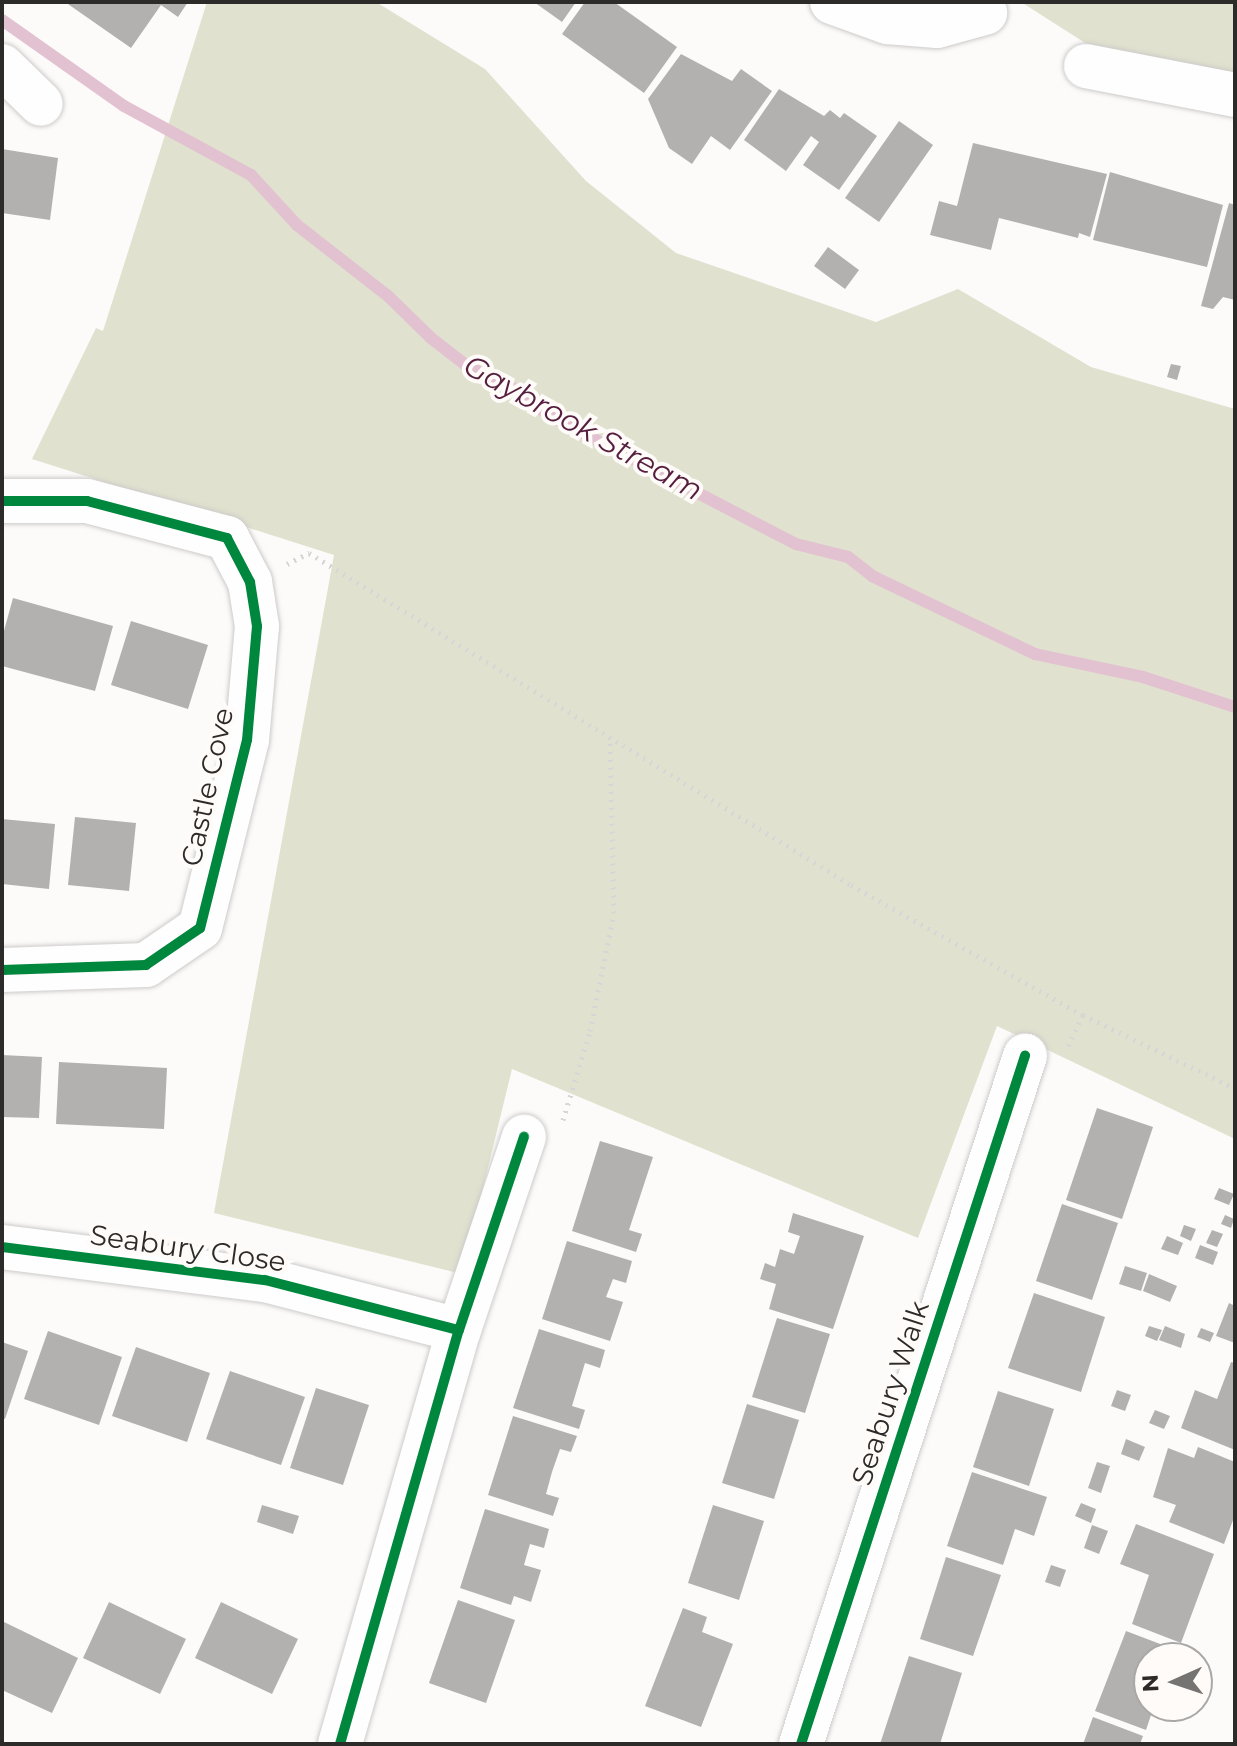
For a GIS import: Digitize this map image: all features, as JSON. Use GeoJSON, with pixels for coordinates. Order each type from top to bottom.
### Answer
{"type":"FeatureCollection","features":[{"type":"Feature","properties":{"kind":"street"},"geometry":{"type":"LineString","coordinates":[[832,2],[887,22],[937,26],[985,13]]}},
{"type":"Feature","properties":{"kind":"street"},"geometry":{"type":"LineString","coordinates":[[2,66],[41,104]]}},
{"type":"Feature","properties":{"kind":"street"},"geometry":{"type":"LineString","coordinates":[[1086,66],[1235,95]]}},
{"type":"Feature","properties":{"kind":"street","name":"Castle Cove"},"geometry":{"type":"LineString","coordinates":[[2,501],[87,501],[227,538],[250,582],[257,626],[247,740],[200,928],[146,965],[2,970]]}},
{"type":"Feature","properties":{"kind":"street","name":"Seabury Walk"},"geometry":{"type":"LineString","coordinates":[[801,1744],[1025,1056]]}},
{"type":"Feature","properties":{"kind":"street"},"geometry":{"type":"LineString","coordinates":[[340,1744],[459,1330],[524,1137]]}},
{"type":"Feature","properties":{"kind":"street","name":"Seabury Close"},"geometry":{"type":"LineString","coordinates":[[2,1247],[265,1280],[459,1330]]}},
{"type":"Feature","properties":{"kind":"path"},"geometry":{"type":"LineString","coordinates":[[250,582],[309,553],[851,885],[1083,1015],[1235,1088]]}},
{"type":"Feature","properties":{"kind":"path"},"geometry":{"type":"LineString","coordinates":[[524,1137],[561,1125],[590,1031],[614,913],[610,737]]}},
{"type":"Feature","properties":{"kind":"path"},"geometry":{"type":"LineString","coordinates":[[1025,1056],[1061,1060],[1083,1015]]}},
{"type":"Feature","properties":{"kind":"green space"},"geometry":{"type":"Polygon","coordinates":[[[207,2],[376,2],[485,69],[586,181],[676,253],[876,322],[958,289],[1091,367],[1235,409],[1235,1139],[997,1026],[918,1238],[512,1069],[462,1274],[214,1213],[334,555],[32,459],[96,328],[103,331],[207,2]]]}},
{"type":"Feature","properties":{"kind":"green space"},"geometry":{"type":"Polygon","coordinates":[[[1021,2],[1235,2],[1235,85],[1104,55],[1021,2]]]}},
{"type":"Feature","properties":{"kind":"building"},"geometry":{"type":"Polygon","coordinates":[[[65,2],[188,2],[178,17],[161,5],[131,48],[65,2]]]}},
{"type":"Feature","properties":{"kind":"building"},"geometry":{"type":"Polygon","coordinates":[[[534,2],[576,2],[562,22],[534,2]]]}},
{"type":"Feature","properties":{"kind":"building"},"geometry":{"type":"Polygon","coordinates":[[[585,2],[614,2],[677,47],[644,93],[562,34],[585,2]]]}},
{"type":"Feature","properties":{"kind":"building"},"geometry":{"type":"Polygon","coordinates":[[[681,54],[732,81],[741,69],[772,91],[730,150],[711,136],[692,164],[669,148],[648,99],[681,54]]]}},
{"type":"Feature","properties":{"kind":"building"},"geometry":{"type":"Polygon","coordinates":[[[779,89],[824,116],[830,110],[840,118],[844,113],[877,136],[839,190],[803,165],[819,142],[811,136],[786,171],[744,140],[779,89]]]}},
{"type":"Feature","properties":{"kind":"building"},"geometry":{"type":"Polygon","coordinates":[[[899,121],[933,145],[879,222],[845,198],[899,121]]]}},
{"type":"Feature","properties":{"kind":"building"},"geometry":{"type":"Polygon","coordinates":[[[973,143],[1107,174],[1090,237],[1079,233],[1078,238],[999,218],[991,250],[930,235],[939,201],[957,206],[973,143]]]}},
{"type":"Feature","properties":{"kind":"building"},"geometry":{"type":"Polygon","coordinates":[[[2,149],[58,158],[50,220],[2,213],[2,149]]]}},
{"type":"Feature","properties":{"kind":"building"},"geometry":{"type":"Polygon","coordinates":[[[1110,172],[1223,205],[1207,267],[1093,240],[1110,172]]]}},
{"type":"Feature","properties":{"kind":"building"},"geometry":{"type":"Polygon","coordinates":[[[1229,203],[1235,205],[1235,300],[1223,297],[1213,309],[1201,306],[1229,203]]]}},
{"type":"Feature","properties":{"kind":"building"},"geometry":{"type":"Polygon","coordinates":[[[828,247],[859,270],[845,289],[814,266],[828,247]]]}},
{"type":"Feature","properties":{"kind":"building"},"geometry":{"type":"Polygon","coordinates":[[[1171,364],[1181,366],[1177,380],[1167,377],[1171,364]]]}},
{"type":"Feature","properties":{"kind":"building"},"geometry":{"type":"Polygon","coordinates":[[[13,598],[113,626],[95,691],[2,666],[2,638],[13,598]]]}},
{"type":"Feature","properties":{"kind":"building"},"geometry":{"type":"Polygon","coordinates":[[[131,621],[208,645],[188,709],[111,685],[131,621]]]}},
{"type":"Feature","properties":{"kind":"building"},"geometry":{"type":"Polygon","coordinates":[[[75,817],[136,823],[129,891],[68,885],[75,817]]]}},
{"type":"Feature","properties":{"kind":"building"},"geometry":{"type":"Polygon","coordinates":[[[2,819],[55,824],[49,889],[2,884],[2,819]]]}},
{"type":"Feature","properties":{"kind":"building"},"geometry":{"type":"Polygon","coordinates":[[[2,1055],[42,1057],[39,1118],[2,1117],[2,1055]]]}},
{"type":"Feature","properties":{"kind":"building"},"geometry":{"type":"Polygon","coordinates":[[[59,1062],[167,1068],[164,1129],[56,1124],[59,1062]]]}},
{"type":"Feature","properties":{"kind":"building"},"geometry":{"type":"Polygon","coordinates":[[[1097,1108],[1153,1127],[1122,1219],[1066,1200],[1097,1108]]]}},
{"type":"Feature","properties":{"kind":"building"},"geometry":{"type":"Polygon","coordinates":[[[600,1141],[653,1157],[629,1230],[642,1234],[636,1252],[572,1231],[600,1141]]]}},
{"type":"Feature","properties":{"kind":"building"},"geometry":{"type":"Polygon","coordinates":[[[1219,1188],[1234,1194],[1229,1205],[1214,1199],[1219,1188]]]}},
{"type":"Feature","properties":{"kind":"building"},"geometry":{"type":"Polygon","coordinates":[[[1062,1204],[1118,1223],[1092,1300],[1036,1281],[1062,1204]]]}},
{"type":"Feature","properties":{"kind":"building"},"geometry":{"type":"Polygon","coordinates":[[[793,1213],[864,1236],[833,1329],[769,1309],[776,1284],[760,1279],[765,1263],[775,1267],[780,1249],[794,1254],[800,1236],[788,1232],[793,1213]]]}},
{"type":"Feature","properties":{"kind":"building"},"geometry":{"type":"Polygon","coordinates":[[[1225,1215],[1234,1219],[1231,1228],[1221,1224],[1225,1215]]]}},
{"type":"Feature","properties":{"kind":"building"},"geometry":{"type":"Polygon","coordinates":[[[1184,1225],[1196,1229],[1191,1241],[1180,1236],[1184,1225]]]}},
{"type":"Feature","properties":{"kind":"building"},"geometry":{"type":"Polygon","coordinates":[[[1212,1230],[1223,1234],[1217,1247],[1206,1243],[1212,1230]]]}},
{"type":"Feature","properties":{"kind":"building"},"geometry":{"type":"Polygon","coordinates":[[[1167,1236],[1183,1243],[1178,1255],[1161,1249],[1167,1236]]]}},
{"type":"Feature","properties":{"kind":"building"},"geometry":{"type":"Polygon","coordinates":[[[567,1241],[632,1261],[626,1283],[613,1279],[606,1297],[623,1302],[610,1341],[542,1319],[567,1241]]]}},
{"type":"Feature","properties":{"kind":"building"},"geometry":{"type":"Polygon","coordinates":[[[1200,1245],[1218,1252],[1213,1265],[1195,1258],[1200,1245]]]}},
{"type":"Feature","properties":{"kind":"building"},"geometry":{"type":"Polygon","coordinates":[[[1125,1266],[1147,1273],[1141,1291],[1119,1284],[1125,1266]]]}},
{"type":"Feature","properties":{"kind":"building"},"geometry":{"type":"Polygon","coordinates":[[[1149,1274],[1177,1286],[1170,1302],[1143,1291],[1149,1274]]]}},
{"type":"Feature","properties":{"kind":"building"},"geometry":{"type":"Polygon","coordinates":[[[1034,1293],[1105,1317],[1081,1392],[1008,1368],[1034,1293]]]}},
{"type":"Feature","properties":{"kind":"building"},"geometry":{"type":"Polygon","coordinates":[[[1229,1303],[1235,1306],[1235,1343],[1216,1336],[1229,1303]]]}},
{"type":"Feature","properties":{"kind":"building"},"geometry":{"type":"Polygon","coordinates":[[[777,1318],[830,1334],[805,1413],[752,1397],[777,1318]]]}},
{"type":"Feature","properties":{"kind":"building"},"geometry":{"type":"Polygon","coordinates":[[[1149,1326],[1162,1330],[1157,1341],[1145,1336],[1149,1326]]]}},
{"type":"Feature","properties":{"kind":"building"},"geometry":{"type":"Polygon","coordinates":[[[1165,1326],[1185,1334],[1181,1348],[1159,1340],[1165,1326]]]}},
{"type":"Feature","properties":{"kind":"building"},"geometry":{"type":"Polygon","coordinates":[[[1201,1328],[1214,1333],[1210,1342],[1197,1337],[1201,1328]]]}},
{"type":"Feature","properties":{"kind":"building"},"geometry":{"type":"Polygon","coordinates":[[[539,1329],[605,1350],[600,1368],[585,1363],[572,1406],[585,1410],[579,1429],[513,1408],[539,1329]]]}},
{"type":"Feature","properties":{"kind":"building"},"geometry":{"type":"Polygon","coordinates":[[[48,1331],[122,1357],[99,1425],[24,1399],[48,1331]]]}},
{"type":"Feature","properties":{"kind":"building"},"geometry":{"type":"Polygon","coordinates":[[[2,1342],[28,1351],[5,1419],[2,1418],[2,1342]]]}},
{"type":"Feature","properties":{"kind":"building"},"geometry":{"type":"Polygon","coordinates":[[[136,1347],[210,1373],[187,1442],[112,1416],[136,1347]]]}},
{"type":"Feature","properties":{"kind":"building"},"geometry":{"type":"Polygon","coordinates":[[[1231,1362],[1235,1363],[1235,1450],[1181,1428],[1195,1390],[1217,1399],[1231,1362]]]}},
{"type":"Feature","properties":{"kind":"building"},"geometry":{"type":"Polygon","coordinates":[[[230,1371],[305,1397],[281,1465],[206,1439],[230,1371]]]}},
{"type":"Feature","properties":{"kind":"building"},"geometry":{"type":"Polygon","coordinates":[[[316,1388],[369,1405],[343,1485],[290,1468],[316,1388]]]}},
{"type":"Feature","properties":{"kind":"building"},"geometry":{"type":"Polygon","coordinates":[[[1117,1390],[1131,1395],[1125,1411],[1111,1406],[1117,1390]]]}},
{"type":"Feature","properties":{"kind":"building"},"geometry":{"type":"Polygon","coordinates":[[[998,1391],[1054,1409],[1029,1486],[973,1467],[998,1391]]]}},
{"type":"Feature","properties":{"kind":"building"},"geometry":{"type":"Polygon","coordinates":[[[747,1404],[799,1420],[774,1499],[722,1483],[747,1404]]]}},
{"type":"Feature","properties":{"kind":"building"},"geometry":{"type":"Polygon","coordinates":[[[1155,1410],[1170,1416],[1164,1429],[1149,1423],[1155,1410]]]}},
{"type":"Feature","properties":{"kind":"building"},"geometry":{"type":"Polygon","coordinates":[[[513,1416],[577,1436],[571,1452],[560,1449],[552,1472],[546,1494],[559,1498],[553,1516],[488,1495],[513,1416]]]}},
{"type":"Feature","properties":{"kind":"building"},"geometry":{"type":"Polygon","coordinates":[[[1126,1439],[1145,1447],[1139,1461],[1121,1454],[1126,1439]]]}},
{"type":"Feature","properties":{"kind":"building"},"geometry":{"type":"Polygon","coordinates":[[[1198,1447],[1235,1462],[1235,1515],[1224,1544],[1169,1522],[1176,1505],[1153,1497],[1168,1448],[1194,1458],[1198,1447]]]}},
{"type":"Feature","properties":{"kind":"building"},"geometry":{"type":"Polygon","coordinates":[[[1097,1462],[1110,1466],[1101,1493],[1088,1488],[1097,1462]]]}},
{"type":"Feature","properties":{"kind":"building"},"geometry":{"type":"Polygon","coordinates":[[[972,1472],[1047,1497],[1034,1536],[1015,1529],[1003,1565],[947,1546],[972,1472]]]}},
{"type":"Feature","properties":{"kind":"building"},"geometry":{"type":"Polygon","coordinates":[[[1081,1503],[1096,1509],[1091,1523],[1075,1516],[1081,1503]]]}},
{"type":"Feature","properties":{"kind":"building"},"geometry":{"type":"Polygon","coordinates":[[[262,1505],[299,1516],[293,1534],[257,1522],[262,1505]]]}},
{"type":"Feature","properties":{"kind":"building"},"geometry":{"type":"Polygon","coordinates":[[[713,1505],[764,1521],[739,1600],[688,1583],[713,1505]]]}},
{"type":"Feature","properties":{"kind":"building"},"geometry":{"type":"Polygon","coordinates":[[[485,1509],[549,1529],[544,1548],[530,1544],[524,1565],[541,1570],[531,1602],[514,1596],[511,1605],[460,1588],[485,1509]]]}},
{"type":"Feature","properties":{"kind":"building"},"geometry":{"type":"Polygon","coordinates":[[[1136,1524],[1214,1554],[1181,1642],[1132,1624],[1149,1575],[1120,1564],[1136,1524]]]}},
{"type":"Feature","properties":{"kind":"building"},"geometry":{"type":"Polygon","coordinates":[[[1092,1525],[1108,1531],[1099,1554],[1084,1548],[1092,1525]]]}},
{"type":"Feature","properties":{"kind":"building"},"geometry":{"type":"Polygon","coordinates":[[[946,1557],[1001,1575],[973,1656],[920,1639],[946,1557]]]}},
{"type":"Feature","properties":{"kind":"building"},"geometry":{"type":"Polygon","coordinates":[[[1051,1565],[1066,1570],[1060,1587],[1045,1582],[1051,1565]]]}},
{"type":"Feature","properties":{"kind":"building"},"geometry":{"type":"Polygon","coordinates":[[[458,1600],[515,1620],[486,1703],[429,1683],[458,1600]]]}},
{"type":"Feature","properties":{"kind":"building"},"geometry":{"type":"Polygon","coordinates":[[[109,1602],[186,1639],[160,1694],[83,1658],[109,1602]]]}},
{"type":"Feature","properties":{"kind":"building"},"geometry":{"type":"Polygon","coordinates":[[[221,1602],[298,1639],[272,1694],[195,1658],[221,1602]]]}},
{"type":"Feature","properties":{"kind":"building"},"geometry":{"type":"Polygon","coordinates":[[[683,1608],[707,1617],[702,1632],[733,1644],[701,1727],[645,1706],[683,1608]]]}},
{"type":"Feature","properties":{"kind":"building"},"geometry":{"type":"Polygon","coordinates":[[[2,1621],[78,1658],[52,1713],[2,1690],[2,1621]]]}},
{"type":"Feature","properties":{"kind":"building"},"geometry":{"type":"Polygon","coordinates":[[[1126,1631],[1155,1642],[1133,1642],[1133,1722],[1149,1722],[1146,1730],[1095,1711],[1126,1631]]]}},
{"type":"Feature","properties":{"kind":"building"},"geometry":{"type":"Polygon","coordinates":[[[909,1656],[962,1673],[940,1744],[880,1744],[909,1656]]]}},
{"type":"Feature","properties":{"kind":"building"},"geometry":{"type":"Polygon","coordinates":[[[1093,1717],[1143,1736],[1140,1744],[1083,1744],[1093,1717]]]}},
{"type":"Feature","properties":{"kind":"waterway","name":"Gaybrook Stream"},"geometry":{"type":"LineString","coordinates":[[2,20],[124,106],[251,175],[297,225],[388,296],[431,338],[467,366],[520,392],[548,415],[796,544],[848,557],[872,576],[1035,654],[1143,677],[1235,707]]}},
{"type":"Feature","properties":{"kind":"cycle path"},"geometry":{"type":"LineString","coordinates":[[2,501],[87,501],[227,538],[250,582],[257,626],[247,740],[200,928],[146,965],[2,970]]}},
{"type":"Feature","properties":{"kind":"cycle path"},"geometry":{"type":"LineString","coordinates":[[801,1744],[1025,1056]]}},
{"type":"Feature","properties":{"kind":"cycle path"},"geometry":{"type":"LineString","coordinates":[[340,1744],[459,1330],[524,1137]]}},
{"type":"Feature","properties":{"kind":"cycle path"},"geometry":{"type":"LineString","coordinates":[[2,1247],[265,1280],[459,1330]]}}]}
